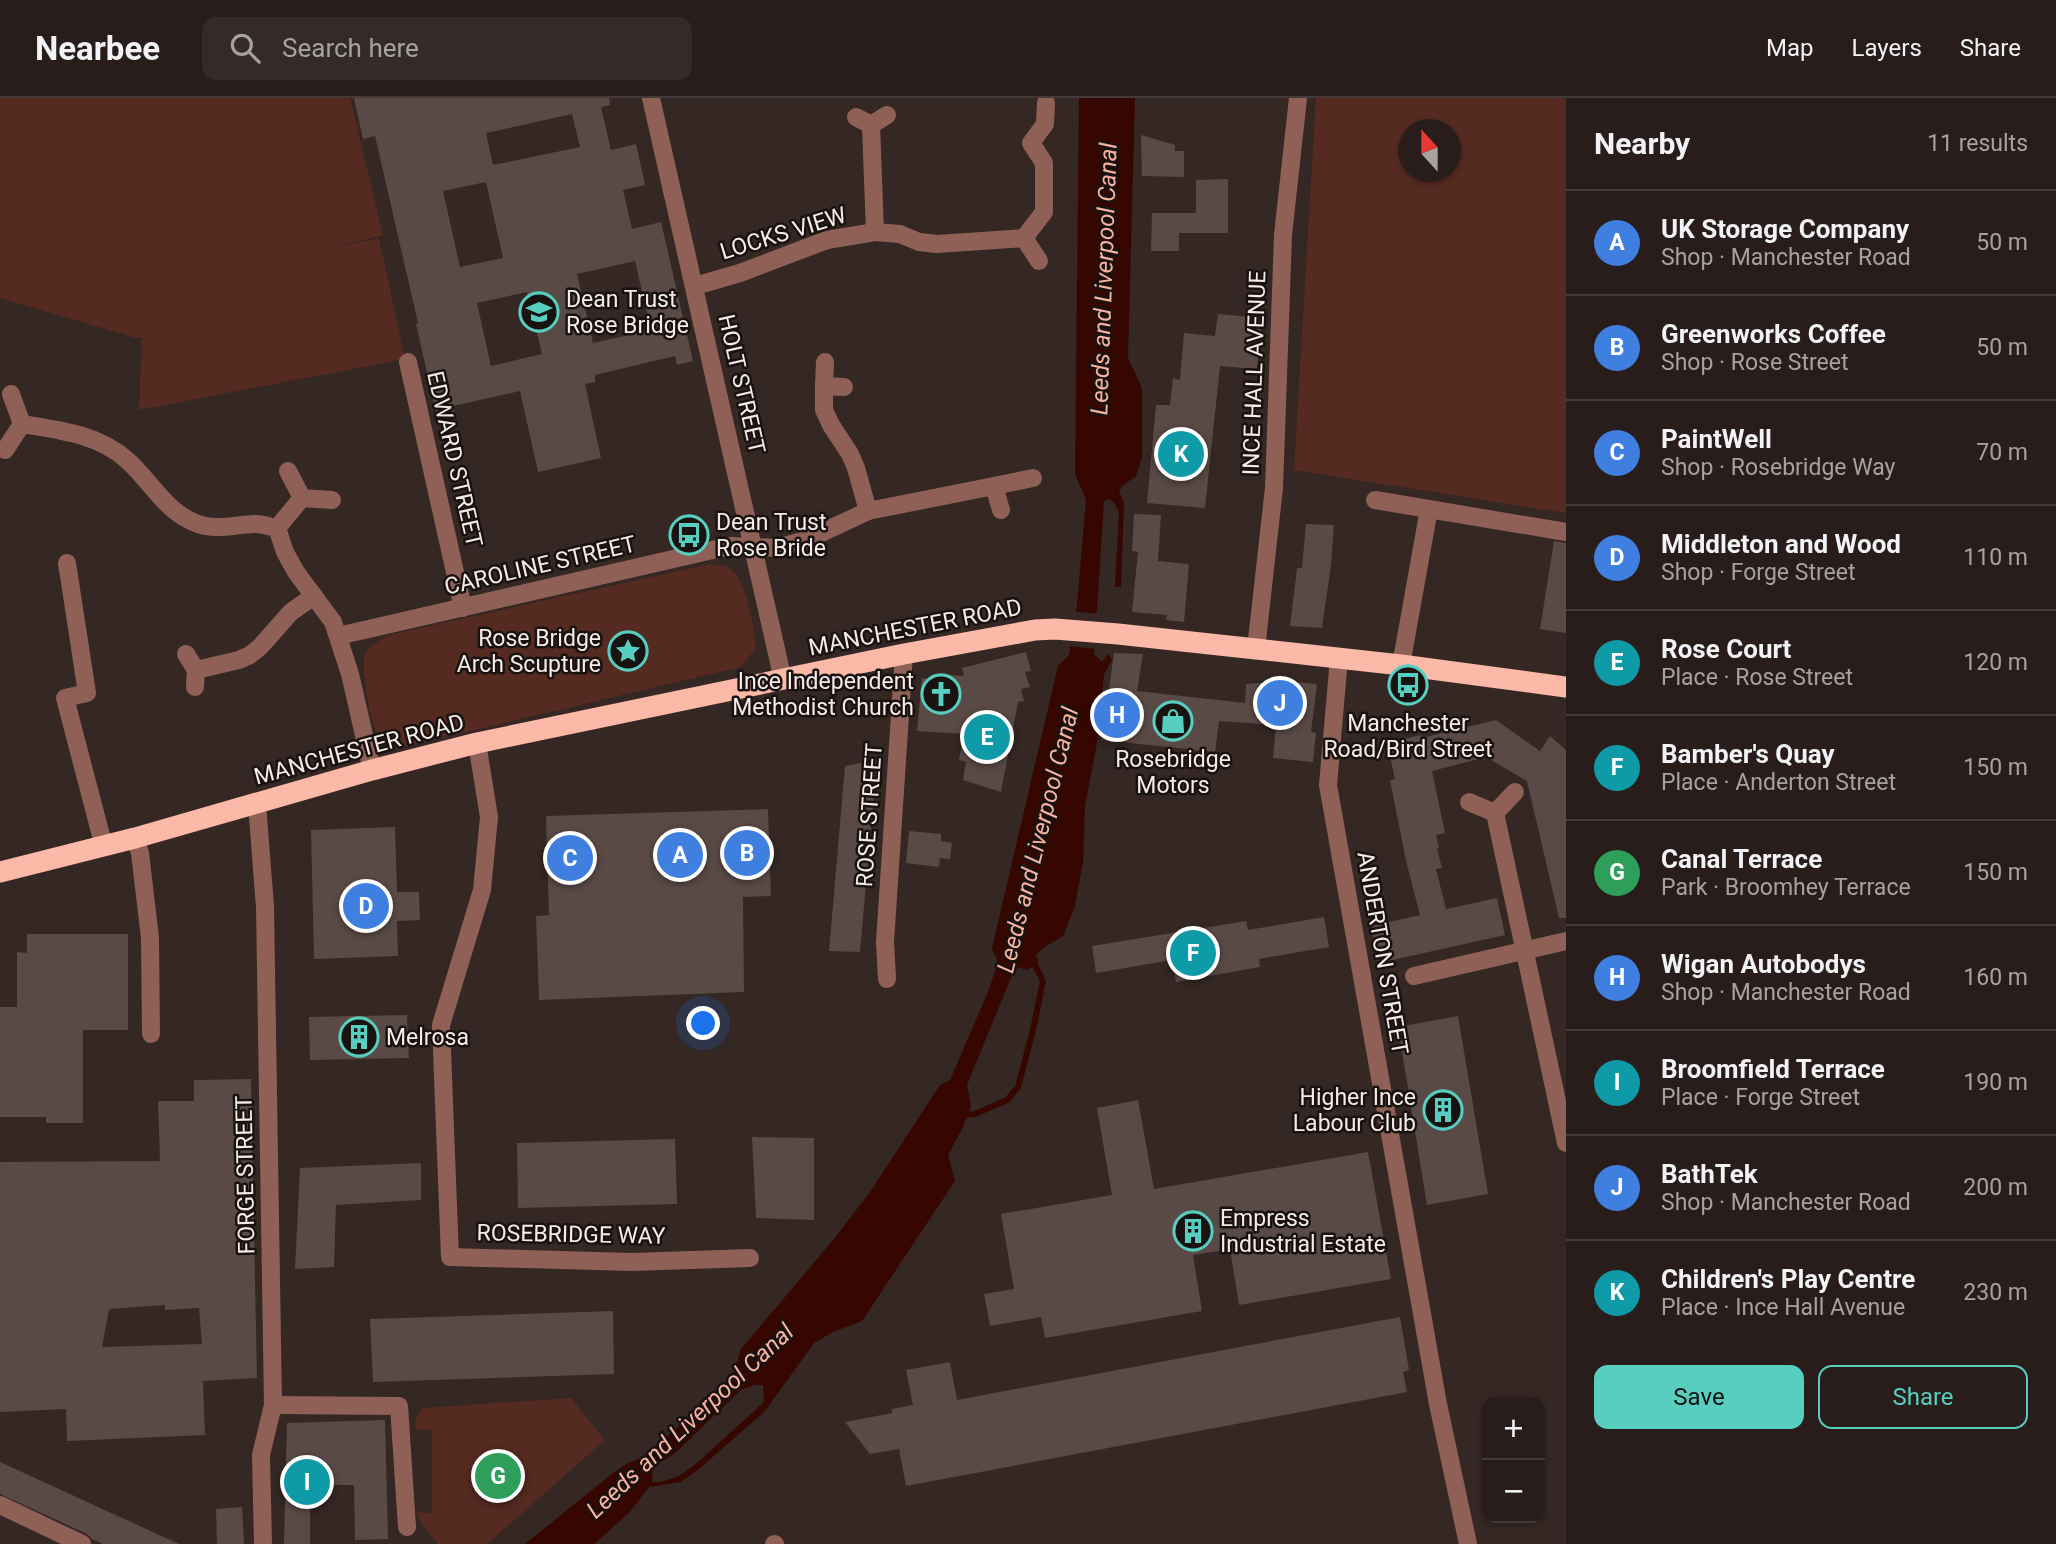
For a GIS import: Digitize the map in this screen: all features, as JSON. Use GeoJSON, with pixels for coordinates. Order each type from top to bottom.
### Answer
{"type":"FeatureCollection","features":[{"type":"Feature","properties":{"kind":"highway","name":"MANCHESTER ROAD"},"geometry":{"type":"LineString","coordinates":[[0,872],[135,838],[477,743],[904,654],[1035,630],[1060,629],[1118,634],[1401,665],[1566,687]]}},
{"type":"Feature","properties":{"kind":"street"},"geometry":{"type":"LineString","coordinates":[[653,106],[667,98]]}},
{"type":"Feature","properties":{"kind":"street","name":"INCE HALL AVENUE"},"geometry":{"type":"LineString","coordinates":[[1256,649],[1274,488],[1283,235],[1298,98]]}},
{"type":"Feature","properties":{"kind":"street"},"geometry":{"type":"LineString","coordinates":[[1039,261],[1024,238],[1044,212],[1044,163],[1031,143],[1045,124],[1046,103]]}},
{"type":"Feature","properties":{"kind":"street","name":"HOLT STREET"},"geometry":{"type":"LineString","coordinates":[[653,106],[783,680]]}},
{"type":"Feature","properties":{"kind":"street"},"geometry":{"type":"LineString","coordinates":[[875,232],[864,121],[887,116]]}},
{"type":"Feature","properties":{"kind":"street","name":"LOCKS VIEW"},"geometry":{"type":"LineString","coordinates":[[695,286],[740,273],[828,240],[875,232],[900,234],[919,242],[937,244],[1024,238]]}},
{"type":"Feature","properties":{"kind":"street","name":"EDWARD STREET"},"geometry":{"type":"LineString","coordinates":[[408,362],[463,608]]}},
{"type":"Feature","properties":{"kind":"street"},"geometry":{"type":"LineString","coordinates":[[825,362],[824,410],[853,461],[868,511]]}},
{"type":"Feature","properties":{"kind":"street"},"geometry":{"type":"LineString","coordinates":[[824,386],[844,387]]}},
{"type":"Feature","properties":{"kind":"street"},"geometry":{"type":"LineString","coordinates":[[11,394],[22,424]]}},
{"type":"Feature","properties":{"kind":"street"},"geometry":{"type":"LineString","coordinates":[[5,450],[22,424]]}},
{"type":"Feature","properties":{"kind":"street"},"geometry":{"type":"LineString","coordinates":[[22,424],[65,430],[108,446],[127,460],[178,514],[196,524],[215,528],[257,524],[278,528]]}},
{"type":"Feature","properties":{"kind":"street"},"geometry":{"type":"LineString","coordinates":[[288,471],[302,498]]}},
{"type":"Feature","properties":{"kind":"street","name":"CAROLINE STREET"},"geometry":{"type":"LineString","coordinates":[[338,636],[730,546],[777,548],[806,540],[868,511],[1033,478]]}},
{"type":"Feature","properties":{"kind":"street"},"geometry":{"type":"LineString","coordinates":[[994,486],[1001,510]]}},
{"type":"Feature","properties":{"kind":"street"},"geometry":{"type":"LineString","coordinates":[[278,528],[302,498]]}},
{"type":"Feature","properties":{"kind":"street"},"geometry":{"type":"LineString","coordinates":[[302,498],[332,500]]}},
{"type":"Feature","properties":{"kind":"street"},"geometry":{"type":"LineString","coordinates":[[1374,500],[1566,532]]}},
{"type":"Feature","properties":{"kind":"street"},"geometry":{"type":"LineString","coordinates":[[1401,665],[1429,509]]}},
{"type":"Feature","properties":{"kind":"street"},"geometry":{"type":"LineString","coordinates":[[278,528],[285,552],[333,622],[350,674],[372,770]]}},
{"type":"Feature","properties":{"kind":"street"},"geometry":{"type":"LineString","coordinates":[[67,563],[87,692],[65,698],[104,846]]}},
{"type":"Feature","properties":{"kind":"street"},"geometry":{"type":"LineString","coordinates":[[186,654],[195,679],[239,660],[260,647],[291,612],[314,596]]}},
{"type":"Feature","properties":{"kind":"street","name":"ROSE STREET"},"geometry":{"type":"LineString","coordinates":[[887,979],[885,942],[904,654]]}},
{"type":"Feature","properties":{"kind":"street","name":"ANDERTON STREET"},"geometry":{"type":"LineString","coordinates":[[1339,658],[1328,785],[1438,1404],[1468,1544]]}},
{"type":"Feature","properties":{"kind":"street","name":"ROSEBRIDGE WAY"},"geometry":{"type":"LineString","coordinates":[[477,743],[489,817],[482,890],[441,1025],[450,1257],[632,1262],[750,1258]]}},
{"type":"Feature","properties":{"kind":"street"},"geometry":{"type":"LineString","coordinates":[[1495,813],[1515,792]]}},
{"type":"Feature","properties":{"kind":"street"},"geometry":{"type":"LineString","coordinates":[[1469,802],[1495,813]]}},
{"type":"Feature","properties":{"kind":"street","name":"FORGE STREET"},"geometry":{"type":"LineString","coordinates":[[257,804],[265,907],[273,1405],[261,1455],[263,1544]]}},
{"type":"Feature","properties":{"kind":"street"},"geometry":{"type":"LineString","coordinates":[[1495,813],[1566,1143]]}},
{"type":"Feature","properties":{"kind":"street"},"geometry":{"type":"LineString","coordinates":[[135,838],[140,853],[150,938],[151,1034]]}},
{"type":"Feature","properties":{"kind":"street"},"geometry":{"type":"LineString","coordinates":[[1414,976],[1566,941]]}},
{"type":"Feature","properties":{"kind":"street"},"geometry":{"type":"LineString","coordinates":[[273,1405],[399,1406],[407,1527]]}},
{"type":"Feature","properties":{"kind":"street"},"geometry":{"type":"LineString","coordinates":[[0,1505],[82,1544]]}},
{"type":"Feature","properties":{"kind":"shaded area"},"geometry":{"type":"Polygon","coordinates":[[[0,98],[350,98],[383,235],[328,249],[379,238],[405,359],[139,410],[142,337],[136,338],[0,298],[0,98]]]}},
{"type":"Feature","properties":{"kind":"shaded area"},"geometry":{"type":"Polygon","coordinates":[[[1316,98],[1566,98],[1566,513],[1294,470],[1316,98]]]}},
{"type":"Feature","properties":{"kind":"shaded area"},"geometry":{"type":"Polygon","coordinates":[[[710,564],[727,567],[734,572],[748,603],[756,648],[741,667],[407,746],[387,743],[377,733],[367,697],[364,659],[368,649],[382,639],[393,634],[710,564]]]}},
{"type":"Feature","properties":{"kind":"shaded area"},"geometry":{"type":"Polygon","coordinates":[[[571,1398],[605,1440],[487,1544],[438,1544],[421,1523],[416,1512],[432,1513],[432,1430],[415,1429],[416,1417],[423,1408],[571,1398]]]}},
{"type":"Feature","properties":{"kind":"water","name":"Leeds and Liverpool Canal"},"geometry":{"type":"Polygon","coordinates":[[[1079,98],[1135,98],[1128,358],[1142,388],[1142,458],[1136,476],[1119,491],[1124,503],[1121,587],[1115,587],[1119,513],[1110,499],[1104,501],[1094,654],[1102,662],[1108,654],[1112,660],[1104,674],[1099,732],[1085,806],[1083,862],[1075,906],[1063,936],[1043,948],[1036,955],[1038,962],[1028,970],[1018,967],[1012,975],[967,1085],[971,1106],[948,1155],[955,1181],[862,1321],[814,1343],[765,1411],[681,1482],[649,1487],[629,1513],[594,1544],[525,1544],[613,1473],[644,1457],[712,1396],[735,1371],[741,1349],[834,1239],[870,1192],[940,1085],[950,1080],[998,962],[992,948],[1058,666],[1069,655],[1077,605],[1086,500],[1075,474],[1079,98]],[[763,1385],[741,1390],[674,1454],[653,1467],[652,1482],[679,1476],[697,1463],[764,1402],[763,1385]]]}},
{"type":"Feature","properties":{"kind":"pier"},"geometry":{"type":"Polygon","coordinates":[[[1072,611],[1100,614],[1098,649],[1067,646],[1072,611]]]}},
{"type":"Feature","properties":{"kind":"building"},"geometry":{"type":"Polygon","coordinates":[[[354,98],[609,98],[610,105],[601,107],[611,150],[636,144],[645,185],[623,190],[632,229],[661,222],[693,361],[677,365],[675,356],[595,375],[595,382],[585,384],[601,458],[538,472],[520,391],[453,406],[455,413],[437,417],[375,136],[363,139],[354,98]],[[572,114],[486,133],[493,165],[580,147],[572,114]],[[486,182],[443,191],[460,267],[503,258],[486,182]],[[635,261],[577,274],[593,343],[651,330],[635,261]],[[527,292],[477,303],[491,366],[542,354],[527,292]]]}},
{"type":"Feature","properties":{"kind":"building"},"geometry":{"type":"Polygon","coordinates":[[[1141,135],[1175,145],[1175,151],[1184,151],[1184,177],[1142,176],[1141,135]]]}},
{"type":"Feature","properties":{"kind":"building"},"geometry":{"type":"Polygon","coordinates":[[[1228,179],[1228,233],[1179,233],[1179,251],[1151,251],[1152,213],[1196,213],[1196,180],[1228,179]]]}},
{"type":"Feature","properties":{"kind":"building"},"geometry":{"type":"Polygon","coordinates":[[[1218,314],[1262,318],[1257,369],[1220,366],[1205,508],[1147,503],[1156,405],[1170,405],[1173,378],[1180,380],[1184,333],[1215,336],[1218,314]]]}},
{"type":"Feature","properties":{"kind":"building"},"geometry":{"type":"Polygon","coordinates":[[[1134,514],[1161,515],[1158,561],[1189,564],[1184,622],[1166,620],[1167,615],[1132,612],[1138,552],[1132,551],[1134,514]]]}},
{"type":"Feature","properties":{"kind":"building"},"geometry":{"type":"Polygon","coordinates":[[[1306,524],[1334,525],[1322,628],[1290,626],[1297,568],[1302,568],[1306,524]]]}},
{"type":"Feature","properties":{"kind":"building"},"geometry":{"type":"Polygon","coordinates":[[[1554,541],[1566,543],[1566,633],[1540,629],[1554,541]]]}},
{"type":"Feature","properties":{"kind":"building"},"geometry":{"type":"Polygon","coordinates":[[[1026,652],[1031,671],[1025,672],[1030,687],[1021,689],[1024,701],[1018,702],[1001,792],[963,780],[966,762],[959,760],[964,734],[917,731],[922,678],[933,679],[934,674],[964,676],[962,668],[1026,652]]]}},
{"type":"Feature","properties":{"kind":"building"},"geometry":{"type":"Polygon","coordinates":[[[1114,653],[1143,654],[1137,691],[1245,703],[1246,684],[1283,681],[1317,684],[1311,732],[1316,733],[1313,762],[1273,758],[1276,725],[1219,721],[1215,752],[1102,740],[1114,653]]]}},
{"type":"Feature","properties":{"kind":"building"},"geometry":{"type":"Polygon","coordinates":[[[1496,720],[1540,751],[1550,736],[1566,750],[1566,918],[1559,918],[1527,781],[1486,757],[1432,771],[1445,833],[1436,835],[1442,868],[1436,869],[1446,909],[1497,898],[1505,935],[1379,963],[1371,926],[1420,915],[1390,780],[1395,779],[1387,743],[1421,735],[1422,738],[1496,720]]]}},
{"type":"Feature","properties":{"kind":"building"},"geometry":{"type":"Polygon","coordinates":[[[877,760],[860,952],[829,951],[845,766],[877,760]]]}},
{"type":"Feature","properties":{"kind":"building"},"geometry":{"type":"Polygon","coordinates":[[[768,809],[771,896],[743,897],[744,992],[539,1000],[536,916],[549,915],[546,816],[768,809]]]}},
{"type":"Feature","properties":{"kind":"building"},"geometry":{"type":"Polygon","coordinates":[[[395,827],[397,892],[419,892],[420,920],[397,921],[398,956],[314,959],[311,830],[395,827]]]}},
{"type":"Feature","properties":{"kind":"building"},"geometry":{"type":"Polygon","coordinates":[[[909,831],[941,834],[941,841],[952,843],[950,859],[940,858],[939,867],[906,863],[909,831]]]}},
{"type":"Feature","properties":{"kind":"building"},"geometry":{"type":"Polygon","coordinates":[[[1324,917],[1329,947],[1259,959],[1260,967],[1176,982],[1172,960],[1096,973],[1092,946],[1246,921],[1248,930],[1324,917]]]}},
{"type":"Feature","properties":{"kind":"building"},"geometry":{"type":"Polygon","coordinates":[[[27,934],[128,934],[128,1030],[83,1030],[83,1123],[46,1123],[46,1117],[0,1117],[0,1007],[17,1007],[17,952],[27,953],[27,934]]]}},
{"type":"Feature","properties":{"kind":"building","name":"Melrosa"},"geometry":{"type":"Polygon","coordinates":[[[407,1015],[409,1058],[310,1060],[309,1017],[407,1015]]]}},
{"type":"Feature","properties":{"kind":"building","name":"Higher Ince Labour Club"},"geometry":{"type":"Polygon","coordinates":[[[1458,1016],[1488,1194],[1427,1205],[1398,1027],[1458,1016]]]}},
{"type":"Feature","properties":{"kind":"building"},"geometry":{"type":"Polygon","coordinates":[[[251,1079],[257,1378],[203,1381],[205,1435],[67,1441],[66,1409],[0,1412],[0,1162],[160,1161],[158,1101],[194,1101],[194,1080],[251,1079]],[[165,1305],[109,1309],[102,1347],[202,1344],[199,1308],[165,1310],[165,1305]]]}},
{"type":"Feature","properties":{"kind":"building","name":"Empress Industrial Estate"},"geometry":{"type":"Polygon","coordinates":[[[1138,1100],[1154,1189],[1368,1152],[1391,1279],[1239,1305],[1230,1249],[1193,1255],[1202,1311],[1045,1338],[1041,1317],[990,1326],[984,1294],[1014,1289],[1001,1214],[1112,1195],[1097,1108],[1138,1100]]]}},
{"type":"Feature","properties":{"kind":"building"},"geometry":{"type":"Polygon","coordinates":[[[752,1137],[814,1138],[814,1220],[756,1218],[752,1137]]]}},
{"type":"Feature","properties":{"kind":"building"},"geometry":{"type":"Polygon","coordinates":[[[675,1139],[677,1204],[518,1208],[517,1143],[675,1139]]]}},
{"type":"Feature","properties":{"kind":"building"},"geometry":{"type":"Polygon","coordinates":[[[421,1163],[421,1200],[336,1205],[334,1267],[295,1269],[300,1168],[421,1163]]]}},
{"type":"Feature","properties":{"kind":"building"},"geometry":{"type":"Polygon","coordinates":[[[613,1311],[614,1374],[373,1382],[370,1319],[613,1311]]]}},
{"type":"Feature","properties":{"kind":"building"},"geometry":{"type":"Polygon","coordinates":[[[1400,1317],[1409,1370],[1403,1372],[1407,1392],[906,1486],[899,1449],[870,1454],[845,1422],[892,1413],[892,1409],[913,1405],[906,1370],[950,1362],[957,1400],[1400,1317]]]}},
{"type":"Feature","properties":{"kind":"building"},"geometry":{"type":"Polygon","coordinates":[[[385,1420],[388,1539],[355,1540],[354,1485],[317,1485],[317,1499],[310,1499],[310,1544],[284,1544],[287,1423],[385,1420]]]}},
{"type":"Feature","properties":{"kind":"building"},"geometry":{"type":"Polygon","coordinates":[[[0,1462],[179,1544],[103,1544],[92,1539],[87,1534],[0,1494],[0,1462]]]}},
{"type":"Feature","properties":{"kind":"building"},"geometry":{"type":"Polygon","coordinates":[[[242,1507],[244,1544],[217,1544],[216,1509],[242,1507]]]}},
{"type":"Feature","properties":{"kind":"waterway","name":"Leeds and Liverpool Canal"},"geometry":{"type":"LineString","coordinates":[[960,1116],[975,1114],[1007,1100],[1018,1087],[1043,981],[1035,965],[1027,961]]}},
{"type":"Feature","properties":{"kind":"place","name":"Dean Trust Rose Bridge"},"geometry":{"type":"Point","coordinates":[539,312]}},
{"type":"Feature","properties":{"kind":"place","name":"Children's Play Centre"},"geometry":{"type":"Point","coordinates":[1181,454]}},
{"type":"Feature","properties":{"kind":"place","name":"Dean Trust Rose Bride"},"geometry":{"type":"Point","coordinates":[689,535]}},
{"type":"Feature","properties":{"kind":"place","name":"Rose Bridge Arch Scupture"},"geometry":{"type":"Point","coordinates":[628,651]}},
{"type":"Feature","properties":{"kind":"place","name":"Manchester Road/Bird Street"},"geometry":{"type":"Point","coordinates":[1408,685]}},
{"type":"Feature","properties":{"kind":"place","name":"Ince Independent Methodist Church"},"geometry":{"type":"Point","coordinates":[941,694]}},
{"type":"Feature","properties":{"kind":"place","name":"BathTek"},"geometry":{"type":"Point","coordinates":[1280,703]}},
{"type":"Feature","properties":{"kind":"place","name":"Wigan Autobodys"},"geometry":{"type":"Point","coordinates":[1117,715]}},
{"type":"Feature","properties":{"kind":"place","name":"Rosebridge Motors"},"geometry":{"type":"Point","coordinates":[1173,721]}},
{"type":"Feature","properties":{"kind":"place","name":"Rose Court"},"geometry":{"type":"Point","coordinates":[987,737]}},
{"type":"Feature","properties":{"kind":"place","name":"Greenworks Coffee"},"geometry":{"type":"Point","coordinates":[747,853]}},
{"type":"Feature","properties":{"kind":"place","name":"UK Storage Company"},"geometry":{"type":"Point","coordinates":[680,855]}},
{"type":"Feature","properties":{"kind":"place","name":"PaintWell"},"geometry":{"type":"Point","coordinates":[570,858]}},
{"type":"Feature","properties":{"kind":"place","name":"Middleton and Wood"},"geometry":{"type":"Point","coordinates":[366,906]}},
{"type":"Feature","properties":{"kind":"place","name":"Bamber's Quay"},"geometry":{"type":"Point","coordinates":[1193,953]}},
{"type":"Feature","properties":{"kind":"place","name":"Melrosa"},"geometry":{"type":"Point","coordinates":[359,1037]}},
{"type":"Feature","properties":{"kind":"place","name":"Higher Ince Labour Club"},"geometry":{"type":"Point","coordinates":[1443,1110]}},
{"type":"Feature","properties":{"kind":"place","name":"Empress Industrial Estate"},"geometry":{"type":"Point","coordinates":[1193,1231]}},
{"type":"Feature","properties":{"kind":"place","name":"Canal Terrace"},"geometry":{"type":"Point","coordinates":[498,1476]}},
{"type":"Feature","properties":{"kind":"place","name":"Broomfield Terrace"},"geometry":{"type":"Point","coordinates":[307,1482]}}]}
